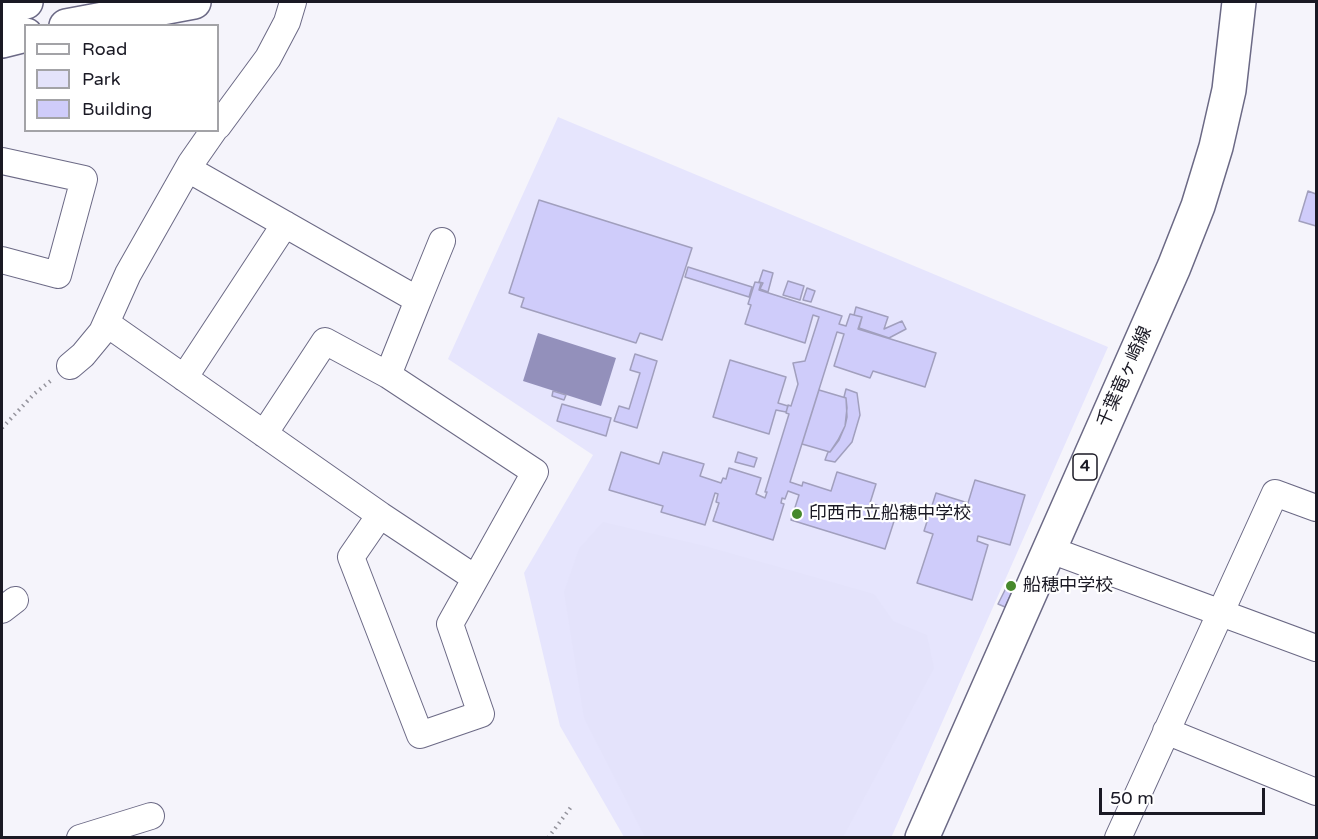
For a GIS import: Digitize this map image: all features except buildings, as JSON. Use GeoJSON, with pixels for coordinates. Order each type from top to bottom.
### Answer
{"type":"FeatureCollection","features":[{"type":"Feature","properties":{"kind":"main road"},"geometry":{"type":"LineString","coordinates":[[2,8],[26,2]]}},
{"type":"Feature","properties":{"kind":"main road"},"geometry":{"type":"LineString","coordinates":[[76,24],[183,2],[194,2]]}},
{"type":"Feature","properties":{"kind":"main road","name":"千葉竜ヶ崎線"},"geometry":{"type":"LineString","coordinates":[[922,837],[1174,267],[1198,206],[1216,147],[1229,90],[1239,2]]}},
{"type":"Feature","properties":{"kind":"main road"},"geometry":{"type":"LineString","coordinates":[[2,41],[24,36]]}},
{"type":"Feature","properties":{"kind":"street"},"geometry":{"type":"LineString","coordinates":[[219,125],[268,58],[287,22],[293,2]]}},
{"type":"Feature","properties":{"kind":"street"},"geometry":{"type":"LineString","coordinates":[[70,366],[84,355],[102,332],[128,274],[188,169],[213,132]]}},
{"type":"Feature","properties":{"kind":"street"},"geometry":{"type":"LineString","coordinates":[[2,161],[84,179],[58,274],[2,260]]}},
{"type":"Feature","properties":{"kind":"street"},"geometry":{"type":"LineString","coordinates":[[188,169],[418,300]]}},
{"type":"Feature","properties":{"kind":"street"},"geometry":{"type":"LineString","coordinates":[[184,378],[285,224]]}},
{"type":"Feature","properties":{"kind":"street"},"geometry":{"type":"LineString","coordinates":[[388,375],[442,241]]}},
{"type":"Feature","properties":{"kind":"street"},"geometry":{"type":"LineString","coordinates":[[106,323],[380,515],[475,578]]}},
{"type":"Feature","properties":{"kind":"street"},"geometry":{"type":"LineString","coordinates":[[264,434],[325,341],[388,375],[534,472],[450,624],[481,714],[420,735],[351,557],[380,515]]}},
{"type":"Feature","properties":{"kind":"street"},"geometry":{"type":"LineString","coordinates":[[1118,837],[1275,493],[1317,508]]}},
{"type":"Feature","properties":{"kind":"street"},"geometry":{"type":"LineString","coordinates":[[1048,549],[1317,648]]}},
{"type":"Feature","properties":{"kind":"street"},"geometry":{"type":"LineString","coordinates":[[1166,731],[1317,792]]}},
{"type":"Feature","properties":{"kind":"street"},"geometry":{"type":"LineString","coordinates":[[80,837],[151,816]]}},
{"type":"Feature","properties":{"kind":"path"},"geometry":{"type":"LineString","coordinates":[[2,428],[34,394],[70,366]]}},
{"type":"Feature","properties":{"kind":"path"},"geometry":{"type":"LineString","coordinates":[[548,837],[571,807]]}},
{"type":"Feature","properties":{"kind":"shaded area","name":"印西市立船穂中学校"},"geometry":{"type":"Polygon","coordinates":[[[558,117],[1108,347],[891,838],[624,837],[560,726],[524,573],[593,455],[448,359],[558,117]]]}},
{"type":"Feature","properties":{"kind":"shaded area"},"geometry":{"type":"Polygon","coordinates":[[[538,333],[616,358],[601,406],[523,381],[538,333]]]}},
{"type":"Feature","properties":{"kind":"green space"},"geometry":{"type":"Polygon","coordinates":[[[603,522],[705,546],[874,594],[893,621],[927,635],[934,668],[843,837],[645,837],[584,718],[564,592],[579,549],[603,522]]]}},
{"type":"Feature","properties":{"kind":"place","name":"印西市立船穂中学校"},"geometry":{"type":"Point","coordinates":[797,514]}},
{"type":"Feature","properties":{"kind":"place","name":"船穂中学校"},"geometry":{"type":"Point","coordinates":[1011,586]}}]}
